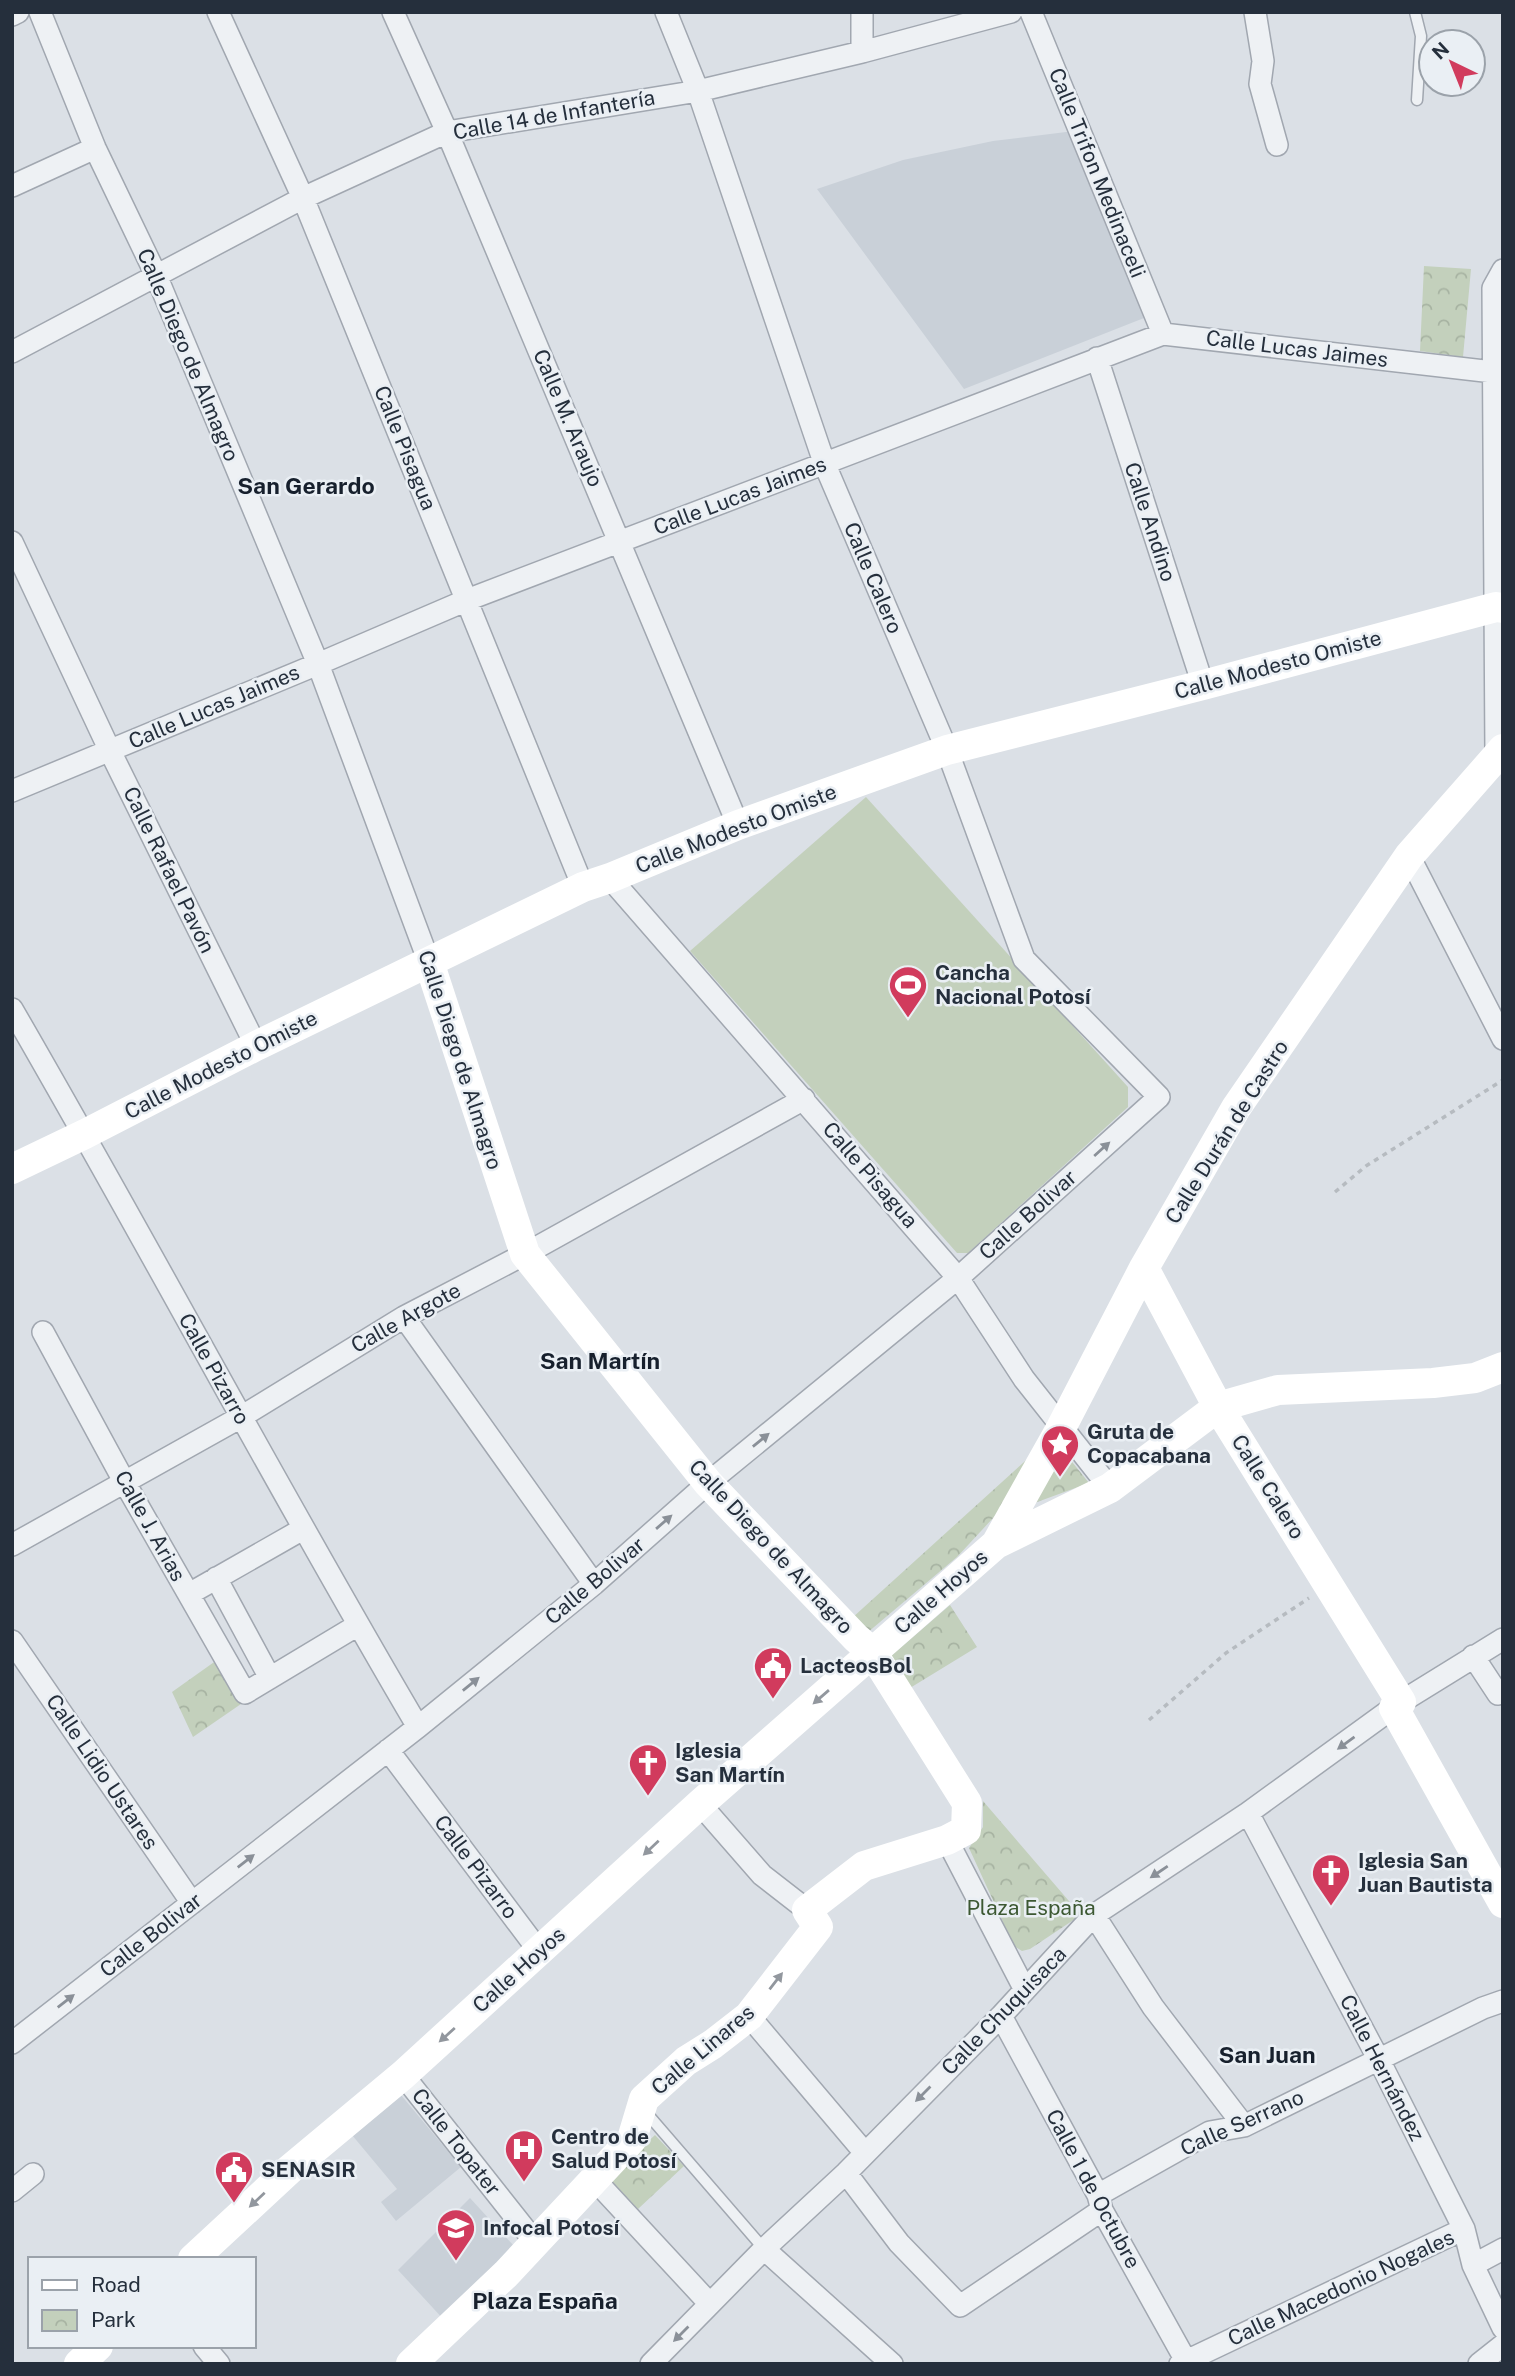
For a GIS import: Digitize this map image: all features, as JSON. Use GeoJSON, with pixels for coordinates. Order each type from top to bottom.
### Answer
{"type":"FeatureCollection","features":[{"type":"Feature","properties":{"kind":"main road","name":"Calle Modesto Omiste"},"geometry":{"type":"LineString","coordinates":[[12,1169],[429,961],[596,883],[738,825],[947,751],[1499,607]]}},
{"type":"Feature","properties":{"kind":"main road","name":"Calle Durán de Castro"},"geometry":{"type":"LineString","coordinates":[[996,1544],[1061,1428],[1144,1268],[1236,1108],[1409,856],[1499,752]]}},
{"type":"Feature","properties":{"kind":"main road","name":"Calle Diego de Almagro"},"geometry":{"type":"LineString","coordinates":[[429,961],[524,1254],[708,1483],[872,1652],[967,1803],[966,1830],[947,1840]]}},
{"type":"Feature","properties":{"kind":"main road","name":"Calle Calero"},"geometry":{"type":"LineString","coordinates":[[1144,1268],[1218,1407],[1328,1585],[1490,1869],[1503,1903]]}},
{"type":"Feature","properties":{"kind":"main road","name":"Calle Hoyos"},"geometry":{"type":"LineString","coordinates":[[195,2257],[289,2170],[403,2075],[699,1804],[996,1544],[1110,1488],[1218,1407],[1278,1390],[1433,1383],[1475,1378],[1503,1367]]}},
{"type":"Feature","properties":{"kind":"main road"},"geometry":{"type":"LineString","coordinates":[[807,1910],[864,1866],[947,1840]]}},
{"type":"Feature","properties":{"kind":"main road","name":"Calle Linares"},"geometry":{"type":"LineString","coordinates":[[411,2364],[506,2274],[632,2139],[644,2099],[686,2061],[749,2017],[818,1927],[807,1910]]}},
{"type":"Feature","properties":{"kind":"main road"},"geometry":{"type":"LineString","coordinates":[[79,2364],[96,2348]]}},
{"type":"Feature","properties":{"kind":"street"},"geometry":{"type":"LineString","coordinates":[[12,15],[18,12]]}},
{"type":"Feature","properties":{"kind":"street","name":"Calle Diego de Almagro"},"geometry":{"type":"LineString","coordinates":[[40,12],[95,148],[156,275],[318,664],[429,961]]}},
{"type":"Feature","properties":{"kind":"street","name":"Calle Pisagua"},"geometry":{"type":"LineString","coordinates":[[218,12],[303,198],[467,600],[596,883],[804,1099],[958,1278],[1024,1379],[1110,1488]]}},
{"type":"Feature","properties":{"kind":"street","name":"Calle M. Araujo"},"geometry":{"type":"LineString","coordinates":[[393,12],[447,132],[738,825]]}},
{"type":"Feature","properties":{"kind":"street","name":"Calle Calero"},"geometry":{"type":"LineString","coordinates":[[666,12],[698,91],[825,464],[947,751],[1024,959],[1159,1097]]}},
{"type":"Feature","properties":{"kind":"street"},"geometry":{"type":"LineString","coordinates":[[862,12],[862,52]]}},
{"type":"Feature","properties":{"kind":"street","name":"Calle 14 de Infantería"},"geometry":{"type":"LineString","coordinates":[[12,352],[303,198],[447,132],[698,91],[862,52],[1011,12]]}},
{"type":"Feature","properties":{"kind":"street","name":"Calle Trifon Medinaceli"},"geometry":{"type":"LineString","coordinates":[[1031,12],[1163,334]]}},
{"type":"Feature","properties":{"kind":"street"},"geometry":{"type":"LineString","coordinates":[[1255,12],[1263,61],[1260,84],[1277,145]]}},
{"type":"Feature","properties":{"kind":"street"},"geometry":{"type":"LineString","coordinates":[[12,186],[95,148]]}},
{"type":"Feature","properties":{"kind":"street"},"geometry":{"type":"LineString","coordinates":[[1499,752],[1499,607],[1493,372],[1498,334],[1493,288],[1503,270]]}},
{"type":"Feature","properties":{"kind":"street","name":"Calle Lucas Jaimes"},"geometry":{"type":"LineString","coordinates":[[12,791],[467,600],[1163,334],[1493,372]]}},
{"type":"Feature","properties":{"kind":"street","name":"Calle Andino"},"geometry":{"type":"LineString","coordinates":[[1097,358],[1203,685]]}},
{"type":"Feature","properties":{"kind":"street","name":"Calle Rafael Pavón"},"geometry":{"type":"LineString","coordinates":[[12,542],[110,751],[256,1046]]}},
{"type":"Feature","properties":{"kind":"street"},"geometry":{"type":"LineString","coordinates":[[1409,856],[1503,1039]]}},
{"type":"Feature","properties":{"kind":"street","name":"Calle Pizarro"},"geometry":{"type":"LineString","coordinates":[[12,1009],[85,1134],[303,1529],[418,1727]]}},
{"type":"Feature","properties":{"kind":"street","name":"Calle Bolivar"},"geometry":{"type":"LineString","coordinates":[[13,2040],[418,1727],[594,1584],[708,1483],[958,1278],[1159,1097]]}},
{"type":"Feature","properties":{"kind":"street","name":"Calle Argote"},"geometry":{"type":"LineString","coordinates":[[12,1545],[241,1417],[404,1317],[524,1254],[804,1099]]}},
{"type":"Feature","properties":{"kind":"street"},"geometry":{"type":"LineString","coordinates":[[404,1317],[594,1584]]}},
{"type":"Feature","properties":{"kind":"street","name":"Calle J. Arias"},"geometry":{"type":"LineString","coordinates":[[43,1332],[125,1483],[245,1693],[358,1625]]}},
{"type":"Feature","properties":{"kind":"street"},"geometry":{"type":"LineString","coordinates":[[188,1594],[303,1529]]}},
{"type":"Feature","properties":{"kind":"street","name":"Calle J. Arias"},"geometry":{"type":"LineString","coordinates":[[216,1578],[270,1678]]}},
{"type":"Feature","properties":{"kind":"street","name":"Calle Chuquisaca"},"geometry":{"type":"LineString","coordinates":[[651,2364],[1001,2016],[1094,1915],[1248,1813],[1397,1705],[1503,1639]]}},
{"type":"Feature","properties":{"kind":"street","name":"Calle Lidio Ustares"},"geometry":{"type":"LineString","coordinates":[[12,1641],[192,1903]]}},
{"type":"Feature","properties":{"kind":"street"},"geometry":{"type":"LineString","coordinates":[[1473,1656],[1498,1695],[1503,1693]]}},
{"type":"Feature","properties":{"kind":"street","name":"Calle Pizarro"},"geometry":{"type":"LineString","coordinates":[[388,1750],[539,1951]]}},
{"type":"Feature","properties":{"kind":"street"},"geometry":{"type":"LineString","coordinates":[[699,1804],[762,1875],[807,1910]]}},
{"type":"Feature","properties":{"kind":"street","name":"Calle Hernández"},"geometry":{"type":"LineString","coordinates":[[1248,1813],[1379,2060],[1464,2229],[1473,2266],[1503,2328]]}},
{"type":"Feature","properties":{"kind":"street"},"geometry":{"type":"LineString","coordinates":[[947,1840],[1025,1990]]}},
{"type":"Feature","properties":{"kind":"street"},"geometry":{"type":"LineString","coordinates":[[1094,1915],[1153,2007],[1244,2126]]}},
{"type":"Feature","properties":{"kind":"street","name":"Calle Serrano"},"geometry":{"type":"LineString","coordinates":[[846,2173],[899,2242],[960,2306],[1100,2203],[1210,2132],[1244,2126],[1503,2001]]}},
{"type":"Feature","properties":{"kind":"street","name":"Calle 1 de Octubre"},"geometry":{"type":"LineString","coordinates":[[1001,2016],[1183,2362]]}},
{"type":"Feature","properties":{"kind":"street"},"geometry":{"type":"LineString","coordinates":[[749,2017],[865,2153]]}},
{"type":"Feature","properties":{"kind":"street","name":"Calle Topater"},"geometry":{"type":"LineString","coordinates":[[403,2075],[535,2242]]}},
{"type":"Feature","properties":{"kind":"street"},"geometry":{"type":"LineString","coordinates":[[12,2191],[33,2174]]}},
{"type":"Feature","properties":{"kind":"street"},"geometry":{"type":"LineString","coordinates":[[594,2179],[710,2304]]}},
{"type":"Feature","properties":{"kind":"street","name":"Calle Macedonio Nogales"},"geometry":{"type":"LineString","coordinates":[[1183,2362],[1464,2229]]}},
{"type":"Feature","properties":{"kind":"street"},"geometry":{"type":"LineString","coordinates":[[764,2249],[892,2364]]}},
{"type":"Feature","properties":{"kind":"street"},"geometry":{"type":"LineString","coordinates":[[1473,2266],[1503,2249]]}},
{"type":"Feature","properties":{"kind":"street"},"geometry":{"type":"LineString","coordinates":[[1479,2364],[1503,2345]]}},
{"type":"Feature","properties":{"kind":"street"},"geometry":{"type":"LineString","coordinates":[[206,2348],[219,2364]]}},
{"type":"Feature","properties":{"kind":"lane"},"geometry":{"type":"LineString","coordinates":[[1415,12],[1421,36],[1417,100]]}},
{"type":"Feature","properties":{"kind":"lane"},"geometry":{"type":"LineString","coordinates":[[643,2108],[764,2249]]}},
{"type":"Feature","properties":{"kind":"path"},"geometry":{"type":"LineString","coordinates":[[1335,1192],[1366,1166],[1503,1080]]}},
{"type":"Feature","properties":{"kind":"path"},"geometry":{"type":"LineString","coordinates":[[1149,1720],[1226,1653],[1328,1585]]}},
{"type":"Feature","properties":{"kind":"shaded area"},"geometry":{"type":"Polygon","coordinates":[[[1074,131],[1144,318],[964,389],[817,189],[903,160],[993,141],[1074,131]]]}},
{"type":"Feature","properties":{"kind":"shaded area"},"geometry":{"type":"Polygon","coordinates":[[[396,2089],[461,2167],[396,2221],[381,2202],[397,2189],[347,2129],[396,2089]]]}},
{"type":"Feature","properties":{"kind":"shaded area","name":"Infocal Potosí"},"geometry":{"type":"Polygon","coordinates":[[[470,2198],[514,2246],[445,2321],[398,2270],[470,2198]]]}},
{"type":"Feature","properties":{"kind":"green space"},"geometry":{"type":"Polygon","coordinates":[[[1424,266],[1471,269],[1463,357],[1420,351],[1424,266]]]}},
{"type":"Feature","properties":{"kind":"green space","name":"Cancha Nacional Potosí"},"geometry":{"type":"Polygon","coordinates":[[[866,797],[1128,1087],[1128,1107],[968,1253],[957,1253],[690,951],[866,797]]]}},
{"type":"Feature","properties":{"kind":"green space"},"geometry":{"type":"Polygon","coordinates":[[[1064,1452],[1089,1483],[1029,1505],[1064,1452]]]}},
{"type":"Feature","properties":{"kind":"green space"},"geometry":{"type":"Polygon","coordinates":[[[1034,1453],[1006,1504],[957,1557],[867,1633],[852,1618],[1034,1453]]]}},
{"type":"Feature","properties":{"kind":"green space"},"geometry":{"type":"Polygon","coordinates":[[[950,1605],[977,1647],[910,1688],[891,1656],[950,1605]]]}},
{"type":"Feature","properties":{"kind":"green space"},"geometry":{"type":"Polygon","coordinates":[[[217,1660],[241,1704],[193,1737],[172,1692],[217,1660]]]}},
{"type":"Feature","properties":{"kind":"green space","name":"Plaza España"},"geometry":{"type":"Polygon","coordinates":[[[983,1801],[1081,1915],[1030,1949],[1022,1951],[1014,1946],[969,1848],[983,1827],[983,1801]]]}},
{"type":"Feature","properties":{"kind":"green space"},"geometry":{"type":"Polygon","coordinates":[[[655,2135],[684,2166],[638,2209],[609,2178],[655,2135]]]}},
{"type":"Feature","properties":{"kind":"place","name":"Cancha Nacional Potosí"},"geometry":{"type":"Point","coordinates":[908,1019]}},
{"type":"Feature","properties":{"kind":"place","name":"Gruta de Copacabana"},"geometry":{"type":"Point","coordinates":[1060,1478]}},
{"type":"Feature","properties":{"kind":"place","name":"LacteosBol"},"geometry":{"type":"Point","coordinates":[773,1700]}},
{"type":"Feature","properties":{"kind":"place","name":"Iglesia San Martín"},"geometry":{"type":"Point","coordinates":[648,1797]}},
{"type":"Feature","properties":{"kind":"place","name":"Iglesia San Juan Bautista"},"geometry":{"type":"Point","coordinates":[1331,1907]}},
{"type":"Feature","properties":{"kind":"place","name":"Centro de Salud Potosí"},"geometry":{"type":"Point","coordinates":[524,2183]}},
{"type":"Feature","properties":{"kind":"place","name":"SENASIR"},"geometry":{"type":"Point","coordinates":[234,2204]}},
{"type":"Feature","properties":{"kind":"place","name":"Infocal Potosí"},"geometry":{"type":"Point","coordinates":[456,2262]}},
{"type":"Feature","properties":{"kind":"district","name":"San Gerardo"},"geometry":{"type":"Point","coordinates":[306,486]}},
{"type":"Feature","properties":{"kind":"district","name":"San Martín"},"geometry":{"type":"Point","coordinates":[600,1361]}},
{"type":"Feature","properties":{"kind":"district","name":"San Juan"},"geometry":{"type":"Point","coordinates":[1267,2055]}},
{"type":"Feature","properties":{"kind":"district","name":"Plaza España"},"geometry":{"type":"Point","coordinates":[545,2301]}}]}
